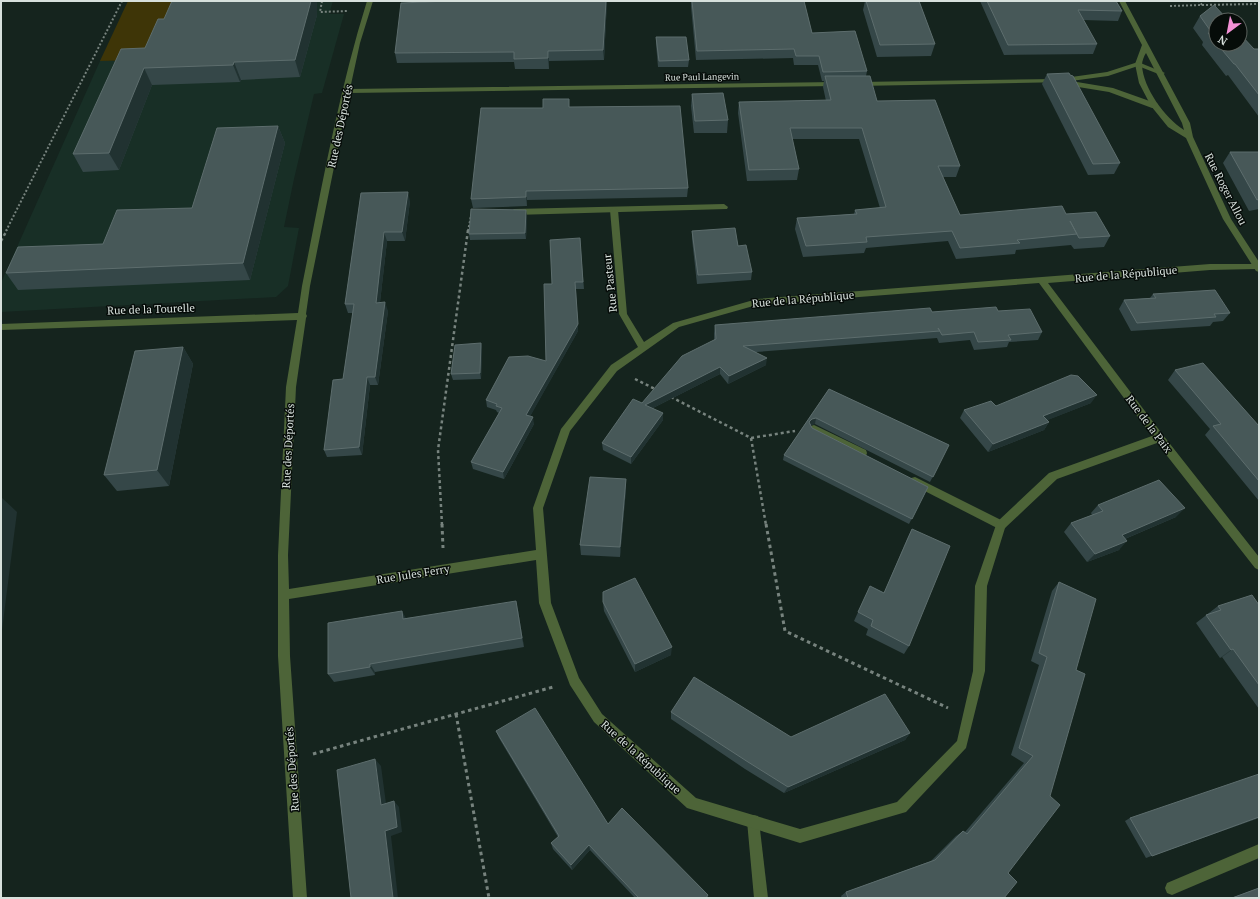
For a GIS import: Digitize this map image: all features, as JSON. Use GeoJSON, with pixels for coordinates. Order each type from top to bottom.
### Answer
{"type":"FeatureCollection","features":[{"type":"Feature","properties":{"kind":"street","name":"Rue des Déportés"},"geometry":{"type":"LineString","coordinates":[[300,898],[284,656],[283,555],[291,387],[303,316],[306,286],[340,118],[357,42],[370,1]]}},
{"type":"Feature","properties":{"kind":"street"},"geometry":{"type":"LineString","coordinates":[[1122,1],[1145,46],[1138,64],[1143,83],[1154,106],[1171,125],[1188,137]]}},
{"type":"Feature","properties":{"kind":"street","name":"Rue Roger Allou"},"geometry":{"type":"LineString","coordinates":[[1145,46],[1161,73],[1186,123],[1188,137],[1227,219],[1258,267]]}},
{"type":"Feature","properties":{"kind":"street"},"geometry":{"type":"LineString","coordinates":[[850,84],[1057,80],[1108,74],[1138,64],[1161,73]]}},
{"type":"Feature","properties":{"kind":"street"},"geometry":{"type":"LineString","coordinates":[[1057,80],[1110,90],[1154,106]]}},
{"type":"Feature","properties":{"kind":"street","name":"Rue Paul Langevin"},"geometry":{"type":"LineString","coordinates":[[347,91],[842,84]]}},
{"type":"Feature","properties":{"kind":"street"},"geometry":{"type":"LineString","coordinates":[[474,212],[614,210],[724,206]]}},
{"type":"Feature","properties":{"kind":"street","name":"Rue Pasteur"},"geometry":{"type":"LineString","coordinates":[[614,210],[623,314],[643,348]]}},
{"type":"Feature","properties":{"kind":"street","name":"Rue de la République"},"geometry":{"type":"LineString","coordinates":[[1158,438],[1053,476],[1001,525],[981,586],[980,671],[962,744],[901,807],[800,836],[692,803],[598,718],[574,681],[545,603],[538,508],[566,429],[614,368],[676,325],[757,302],[1210,267],[1258,267]]}},
{"type":"Feature","properties":{"kind":"street","name":"Rue de la Paix"},"geometry":{"type":"LineString","coordinates":[[1042,281],[1158,438],[1259,565]]}},
{"type":"Feature","properties":{"kind":"street","name":"Rue de la Tourelle"},"geometry":{"type":"LineString","coordinates":[[1,327],[303,316]]}},
{"type":"Feature","properties":{"kind":"street"},"geometry":{"type":"LineString","coordinates":[[814,429],[869,457]]}},
{"type":"Feature","properties":{"kind":"street"},"geometry":{"type":"LineString","coordinates":[[904,475],[1001,525]]}},
{"type":"Feature","properties":{"kind":"street","name":"Rue Jules Ferry"},"geometry":{"type":"LineString","coordinates":[[284,595],[541,554]]}},
{"type":"Feature","properties":{"kind":"street"},"geometry":{"type":"LineString","coordinates":[[753,821],[761,898]]}},
{"type":"Feature","properties":{"kind":"street"},"geometry":{"type":"LineString","coordinates":[[1172,888],[1259,851]]}},
{"type":"Feature","properties":{"kind":"path"},"geometry":{"type":"LineString","coordinates":[[1,241],[122,1]]}},
{"type":"Feature","properties":{"kind":"path"},"geometry":{"type":"LineString","coordinates":[[322,1],[320,12],[367,10]]}},
{"type":"Feature","properties":{"kind":"path"},"geometry":{"type":"LineString","coordinates":[[1199,1],[1202,5]]}},
{"type":"Feature","properties":{"kind":"path"},"geometry":{"type":"LineString","coordinates":[[1170,6],[1259,4]]}},
{"type":"Feature","properties":{"kind":"path"},"geometry":{"type":"LineString","coordinates":[[444,569],[438,450],[469,220],[474,212]]}},
{"type":"Feature","properties":{"kind":"path"},"geometry":{"type":"LineString","coordinates":[[614,368],[662,392]]}},
{"type":"Feature","properties":{"kind":"path"},"geometry":{"type":"LineString","coordinates":[[669,396],[751,438],[814,429]]}},
{"type":"Feature","properties":{"kind":"path"},"geometry":{"type":"LineString","coordinates":[[751,438],[785,631],[968,718]]}},
{"type":"Feature","properties":{"kind":"path"},"geometry":{"type":"LineString","coordinates":[[291,760],[574,681]]}},
{"type":"Feature","properties":{"kind":"path"},"geometry":{"type":"LineString","coordinates":[[456,714],[489,898]]}},
{"type":"Feature","properties":{"kind":"shaded area"},"geometry":{"type":"Polygon","coordinates":[[[128,1],[179,1],[152,60],[100,61],[128,1]]]}},
{"type":"Feature","properties":{"kind":"shaded area"},"geometry":{"type":"Polygon","coordinates":[[[179,1],[333,1],[329,14],[344,14],[322,93],[314,94],[284,227],[299,228],[288,286],[276,297],[1,312],[1,283],[100,61],[152,60],[179,1]]]}},
{"type":"Feature","properties":{"kind":"building"},"geometry":{"type":"Polygon","coordinates":[[[172,1],[311,1],[295,60],[234,62],[233,65],[144,68],[109,153],[73,154],[121,49],[145,48],[158,19],[164,19],[172,1]]]}},
{"type":"Feature","properties":{"kind":"building"},"geometry":{"type":"Polygon","coordinates":[[[448,1],[606,1],[603,50],[548,51],[548,58],[514,59],[514,52],[395,53],[401,3],[448,1]]]}},
{"type":"Feature","properties":{"kind":"building"},"geometry":{"type":"Polygon","coordinates":[[[692,1],[804,1],[812,33],[855,31],[867,71],[823,72],[819,56],[796,56],[794,49],[697,51],[692,1]]]}},
{"type":"Feature","properties":{"kind":"building"},"geometry":{"type":"Polygon","coordinates":[[[866,1],[919,1],[935,44],[880,45],[866,1]]]}},
{"type":"Feature","properties":{"kind":"building"},"geometry":{"type":"Polygon","coordinates":[[[987,1],[1116,1],[1122,11],[1078,10],[1097,44],[1008,45],[987,1]]]}},
{"type":"Feature","properties":{"kind":"building"},"geometry":{"type":"Polygon","coordinates":[[[1214,5],[1221,12],[1208,12],[1208,27],[1200,16],[1214,5]]]}},
{"type":"Feature","properties":{"kind":"building"},"geometry":{"type":"Polygon","coordinates":[[[656,37],[686,37],[689,60],[659,61],[656,37]]]}},
{"type":"Feature","properties":{"kind":"building"},"geometry":{"type":"Polygon","coordinates":[[[1248,43],[1254,49],[1259,49],[1259,95],[1235,64],[1224,52],[1248,52],[1248,43]]]}},
{"type":"Feature","properties":{"kind":"building"},"geometry":{"type":"Polygon","coordinates":[[[1069,73],[1073,76],[1120,163],[1093,164],[1047,74],[1069,73]]]}},
{"type":"Feature","properties":{"kind":"building"},"geometry":{"type":"Polygon","coordinates":[[[825,76],[870,76],[877,101],[935,100],[960,166],[938,166],[960,215],[1062,206],[1066,214],[1096,212],[1110,236],[1079,238],[1077,234],[1017,240],[1020,243],[960,248],[952,231],[866,237],[867,242],[806,246],[797,218],[857,214],[855,210],[886,207],[862,128],[790,128],[799,169],[749,170],[739,102],[831,100],[825,76]]]}},
{"type":"Feature","properties":{"kind":"building"},"geometry":{"type":"Polygon","coordinates":[[[723,93],[728,120],[695,121],[692,94],[723,93]]]}},
{"type":"Feature","properties":{"kind":"building"},"geometry":{"type":"Polygon","coordinates":[[[543,99],[569,99],[569,107],[680,106],[688,188],[526,191],[526,197],[471,199],[481,108],[543,108],[543,99]]]}},
{"type":"Feature","properties":{"kind":"building"},"geometry":{"type":"Polygon","coordinates":[[[278,126],[243,263],[6,273],[18,247],[103,244],[117,210],[192,208],[217,128],[278,126]]]}},
{"type":"Feature","properties":{"kind":"building"},"geometry":{"type":"Polygon","coordinates":[[[1230,152],[1259,152],[1259,199],[1257,200],[1230,152]]]}},
{"type":"Feature","properties":{"kind":"building"},"geometry":{"type":"Polygon","coordinates":[[[408,192],[402,232],[384,232],[376,303],[385,302],[375,377],[367,377],[359,447],[324,450],[333,380],[343,379],[354,304],[345,304],[361,193],[408,192]]]}},
{"type":"Feature","properties":{"kind":"building"},"geometry":{"type":"Polygon","coordinates":[[[471,209],[526,210],[525,233],[469,234],[471,209]]]}},
{"type":"Feature","properties":{"kind":"building"},"geometry":{"type":"Polygon","coordinates":[[[735,228],[738,246],[746,245],[752,272],[698,275],[692,231],[735,228]]]}},
{"type":"Feature","properties":{"kind":"building"},"geometry":{"type":"Polygon","coordinates":[[[580,238],[583,282],[575,282],[578,324],[526,415],[533,417],[503,472],[471,462],[502,408],[496,406],[497,404],[486,400],[509,357],[528,356],[546,361],[544,284],[552,284],[550,240],[580,238]]]}},
{"type":"Feature","properties":{"kind":"building"},"geometry":{"type":"Polygon","coordinates":[[[1215,290],[1230,313],[1214,314],[1216,317],[1137,323],[1124,300],[1156,298],[1153,294],[1215,290]]]}},
{"type":"Feature","properties":{"kind":"building"},"geometry":{"type":"Polygon","coordinates":[[[996,307],[998,311],[1030,309],[1042,332],[1008,335],[1011,340],[978,342],[974,332],[942,335],[940,331],[743,346],[767,358],[729,376],[720,367],[645,405],[663,413],[631,457],[602,443],[633,399],[642,403],[682,356],[716,339],[715,325],[930,308],[932,312],[996,307]]]}},
{"type":"Feature","properties":{"kind":"building"},"geometry":{"type":"Polygon","coordinates":[[[481,343],[480,373],[451,374],[455,345],[481,343]]]}},
{"type":"Feature","properties":{"kind":"building"},"geometry":{"type":"Polygon","coordinates":[[[183,347],[157,470],[104,475],[135,351],[183,347]]]}},
{"type":"Feature","properties":{"kind":"building"},"geometry":{"type":"Polygon","coordinates":[[[1203,363],[1259,426],[1259,481],[1213,426],[1221,424],[1175,370],[1203,363]]]}},
{"type":"Feature","properties":{"kind":"building"},"geometry":{"type":"Polygon","coordinates":[[[1071,375],[1078,376],[1097,395],[1043,416],[1049,422],[993,444],[964,410],[991,401],[996,406],[1071,375]]]}},
{"type":"Feature","properties":{"kind":"building"},"geometry":{"type":"Polygon","coordinates":[[[829,389],[949,445],[933,477],[816,418],[809,422],[812,428],[928,487],[912,519],[784,455],[829,389]]]}},
{"type":"Feature","properties":{"kind":"building"},"geometry":{"type":"Polygon","coordinates":[[[590,477],[626,479],[620,547],[580,545],[590,477]]]}},
{"type":"Feature","properties":{"kind":"building"},"geometry":{"type":"Polygon","coordinates":[[[1159,480],[1185,508],[1122,535],[1127,541],[1095,554],[1071,523],[1103,511],[1098,505],[1159,480]]]}},
{"type":"Feature","properties":{"kind":"building"},"geometry":{"type":"Polygon","coordinates":[[[912,529],[950,546],[909,646],[871,626],[873,620],[858,612],[870,586],[884,593],[912,529]]]}},
{"type":"Feature","properties":{"kind":"building"},"geometry":{"type":"Polygon","coordinates":[[[635,578],[672,647],[635,664],[603,602],[603,592],[635,578]]]}},
{"type":"Feature","properties":{"kind":"building"},"geometry":{"type":"Polygon","coordinates":[[[1059,582],[1096,599],[1076,670],[1085,674],[1050,796],[1060,805],[1008,873],[1017,882],[1004,898],[848,898],[846,892],[935,860],[963,831],[967,834],[1033,756],[1019,748],[1047,657],[1039,653],[1059,582]]]}},
{"type":"Feature","properties":{"kind":"building"},"geometry":{"type":"Polygon","coordinates":[[[1252,595],[1259,605],[1259,685],[1206,615],[1221,610],[1218,606],[1252,595]]]}},
{"type":"Feature","properties":{"kind":"building"},"geometry":{"type":"Polygon","coordinates":[[[516,601],[522,638],[370,664],[370,667],[328,674],[328,623],[402,611],[403,619],[516,601]]]}},
{"type":"Feature","properties":{"kind":"building"},"geometry":{"type":"Polygon","coordinates":[[[694,677],[791,737],[885,694],[910,733],[788,787],[671,712],[694,677]]]}},
{"type":"Feature","properties":{"kind":"building"},"geometry":{"type":"Polygon","coordinates":[[[535,708],[608,824],[622,808],[708,895],[706,898],[639,898],[589,845],[571,865],[551,843],[559,836],[496,731],[535,708]]]}},
{"type":"Feature","properties":{"kind":"building"},"geometry":{"type":"Polygon","coordinates":[[[375,759],[381,805],[394,801],[397,827],[385,831],[393,898],[351,898],[337,770],[375,759]]]}},
{"type":"Feature","properties":{"kind":"building"},"geometry":{"type":"Polygon","coordinates":[[[1259,774],[1259,817],[1152,856],[1130,818],[1259,774]]]}},
{"type":"Feature","properties":{"kind":"building"},"geometry":{"type":"Polygon","coordinates":[[[1259,888],[1259,898],[1232,898],[1259,888]]]}}]}
